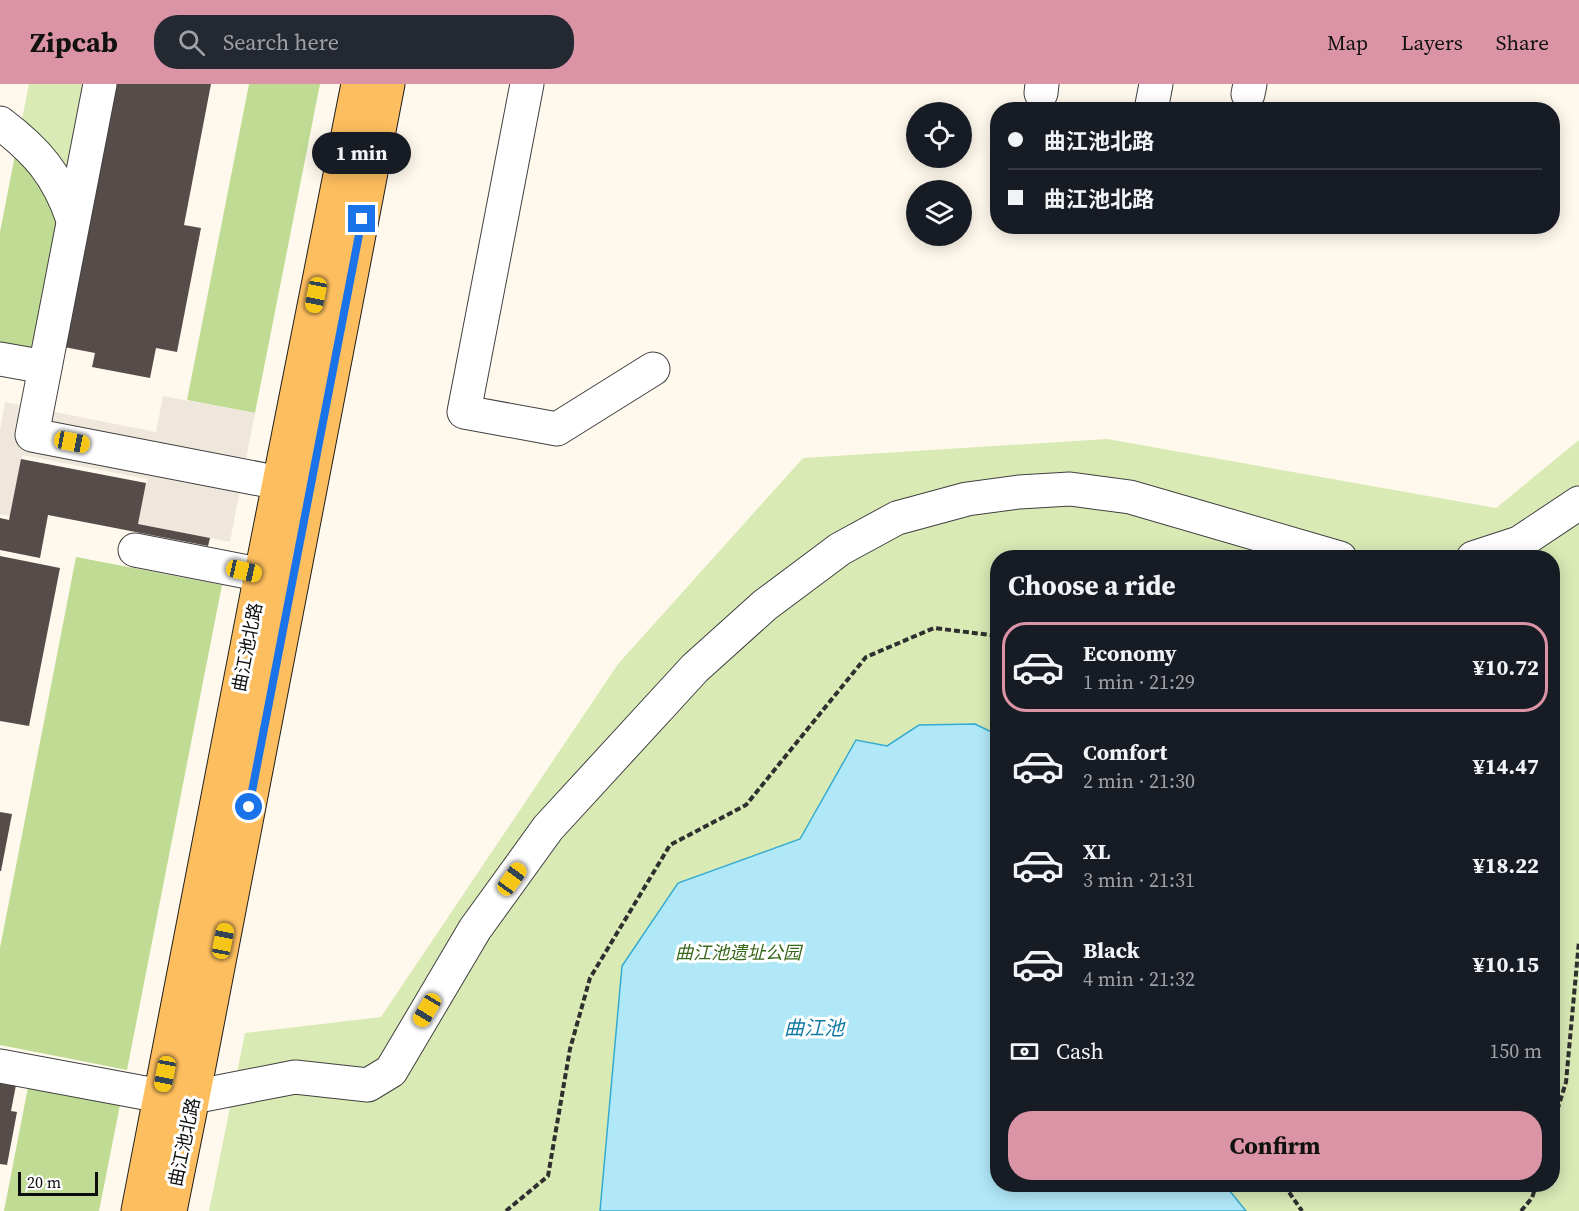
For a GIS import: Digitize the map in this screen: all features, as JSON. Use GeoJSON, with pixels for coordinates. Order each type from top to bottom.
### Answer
{"type":"FeatureCollection","features":[{"type":"Feature","properties":{"kind":"main road","name":"曲江池北路"},"geometry":{"type":"LineString","coordinates":[[294,486],[358,84]]}},
{"type":"Feature","properties":{"kind":"main road","name":"曲江池北路"},"geometry":{"type":"LineString","coordinates":[[138,1211],[294,486],[388,84]]}},
{"type":"Feature","properties":{"kind":"main road","name":"曲江池北路"},"geometry":{"type":"LineString","coordinates":[[170,1211],[193,1097],[276,577]]}},
{"type":"Feature","properties":{"kind":"street"},"geometry":{"type":"LineString","coordinates":[[100,84],[32,435],[294,486]]}},
{"type":"Feature","properties":{"kind":"street"},"geometry":{"type":"LineString","coordinates":[[527,84],[464,412],[557,429],[653,369]]}},
{"type":"Feature","properties":{"kind":"street"},"geometry":{"type":"LineString","coordinates":[[1153,102],[1156,84]]}},
{"type":"Feature","properties":{"kind":"street"},"geometry":{"type":"LineString","coordinates":[[0,123],[35,152],[49,169],[74,220]]}},
{"type":"Feature","properties":{"kind":"street"},"geometry":{"type":"LineString","coordinates":[[0,359],[45,367]]}},
{"type":"Feature","properties":{"kind":"street"},"geometry":{"type":"LineString","coordinates":[[0,1066],[161,1096],[193,1097],[295,1077],[368,1085],[391,1071],[475,929],[548,828],[695,668],[765,605],[840,549],[897,518],[967,499],[1019,492],[1070,489],[1130,496],[1313,550]]}},
{"type":"Feature","properties":{"kind":"street"},"geometry":{"type":"LineString","coordinates":[[1498,550],[1519,543],[1579,503]]}},
{"type":"Feature","properties":{"kind":"street"},"geometry":{"type":"LineString","coordinates":[[135,550],[276,577]]}},
{"type":"Feature","properties":{"kind":"path"},"geometry":{"type":"LineString","coordinates":[[506,1211],[548,1176],[570,1049],[590,978],[670,845],[746,806],[866,657],[934,628],[990,635]]}},
{"type":"Feature","properties":{"kind":"path"},"geometry":{"type":"LineString","coordinates":[[1560,1101],[1566,1082],[1579,941]]}},
{"type":"Feature","properties":{"kind":"path"},"geometry":{"type":"LineString","coordinates":[[1289,1192],[1302,1211]]}},
{"type":"Feature","properties":{"kind":"path"},"geometry":{"type":"LineString","coordinates":[[1521,1211],[1532,1198],[1534,1192]]}},
{"type":"Feature","properties":{"kind":"green space"},"geometry":{"type":"Polygon","coordinates":[[[29,84],[89,84],[70,182],[21,124],[29,84]]]}},
{"type":"Feature","properties":{"kind":"green space"},"geometry":{"type":"Polygon","coordinates":[[[249,84],[320,84],[255,413],[187,400],[249,84]]]}},
{"type":"Feature","properties":{"kind":"green space"},"geometry":{"type":"Polygon","coordinates":[[[16,150],[32,166],[62,222],[37,354],[0,347],[0,232],[16,150]]]}},
{"type":"Feature","properties":{"kind":"green space","name":"曲江池遗址公园"},"geometry":{"type":"Polygon","coordinates":[[[1107,439],[1496,508],[1579,440],[1579,1211],[209,1211],[245,1033],[381,1017],[618,664],[803,458],[1107,439]]]}},
{"type":"Feature","properties":{"kind":"green space"},"geometry":{"type":"Polygon","coordinates":[[[76,557],[222,585],[127,1070],[0,1045],[0,948],[76,557]]]}},
{"type":"Feature","properties":{"kind":"green space"},"geometry":{"type":"Polygon","coordinates":[[[28,1087],[120,1105],[99,1211],[4,1211],[28,1087]]]}},
{"type":"Feature","properties":{"kind":"shaded area"},"geometry":{"type":"Polygon","coordinates":[[[163,396],[255,413],[230,542],[138,524],[147,479],[22,455],[10,516],[0,514],[0,430],[5,402],[156,432],[163,396]]]}},
{"type":"Feature","properties":{"kind":"water","name":"曲江池"},"geometry":{"type":"Polygon","coordinates":[[[975,724],[990,731],[990,1192],[1231,1192],[1246,1211],[600,1211],[622,966],[678,883],[800,839],[856,740],[887,746],[919,725],[975,724]]]}},
{"type":"Feature","properties":{"kind":"building"},"geometry":{"type":"Polygon","coordinates":[[[110,84],[211,84],[184,225],[201,228],[177,352],[156,348],[150,378],[92,367],[95,353],[59,346],[110,84]]]}},
{"type":"Feature","properties":{"kind":"building"},"geometry":{"type":"Polygon","coordinates":[[[21,459],[146,483],[138,524],[210,538],[208,546],[48,515],[40,558],[0,550],[0,518],[9,520],[21,459]]]}},
{"type":"Feature","properties":{"kind":"building"},"geometry":{"type":"Polygon","coordinates":[[[0,556],[60,568],[29,726],[0,721],[0,556]]]}},
{"type":"Feature","properties":{"kind":"building"},"geometry":{"type":"Polygon","coordinates":[[[0,812],[12,814],[1,871],[0,871],[0,812]]]}},
{"type":"Feature","properties":{"kind":"building"},"geometry":{"type":"Polygon","coordinates":[[[0,1082],[16,1085],[11,1111],[17,1112],[7,1165],[0,1164],[0,1082]]]}},
{"type":"Feature","properties":{"kind":"route"},"geometry":{"type":"LineString","coordinates":[[249,807],[362,219]]}}]}
